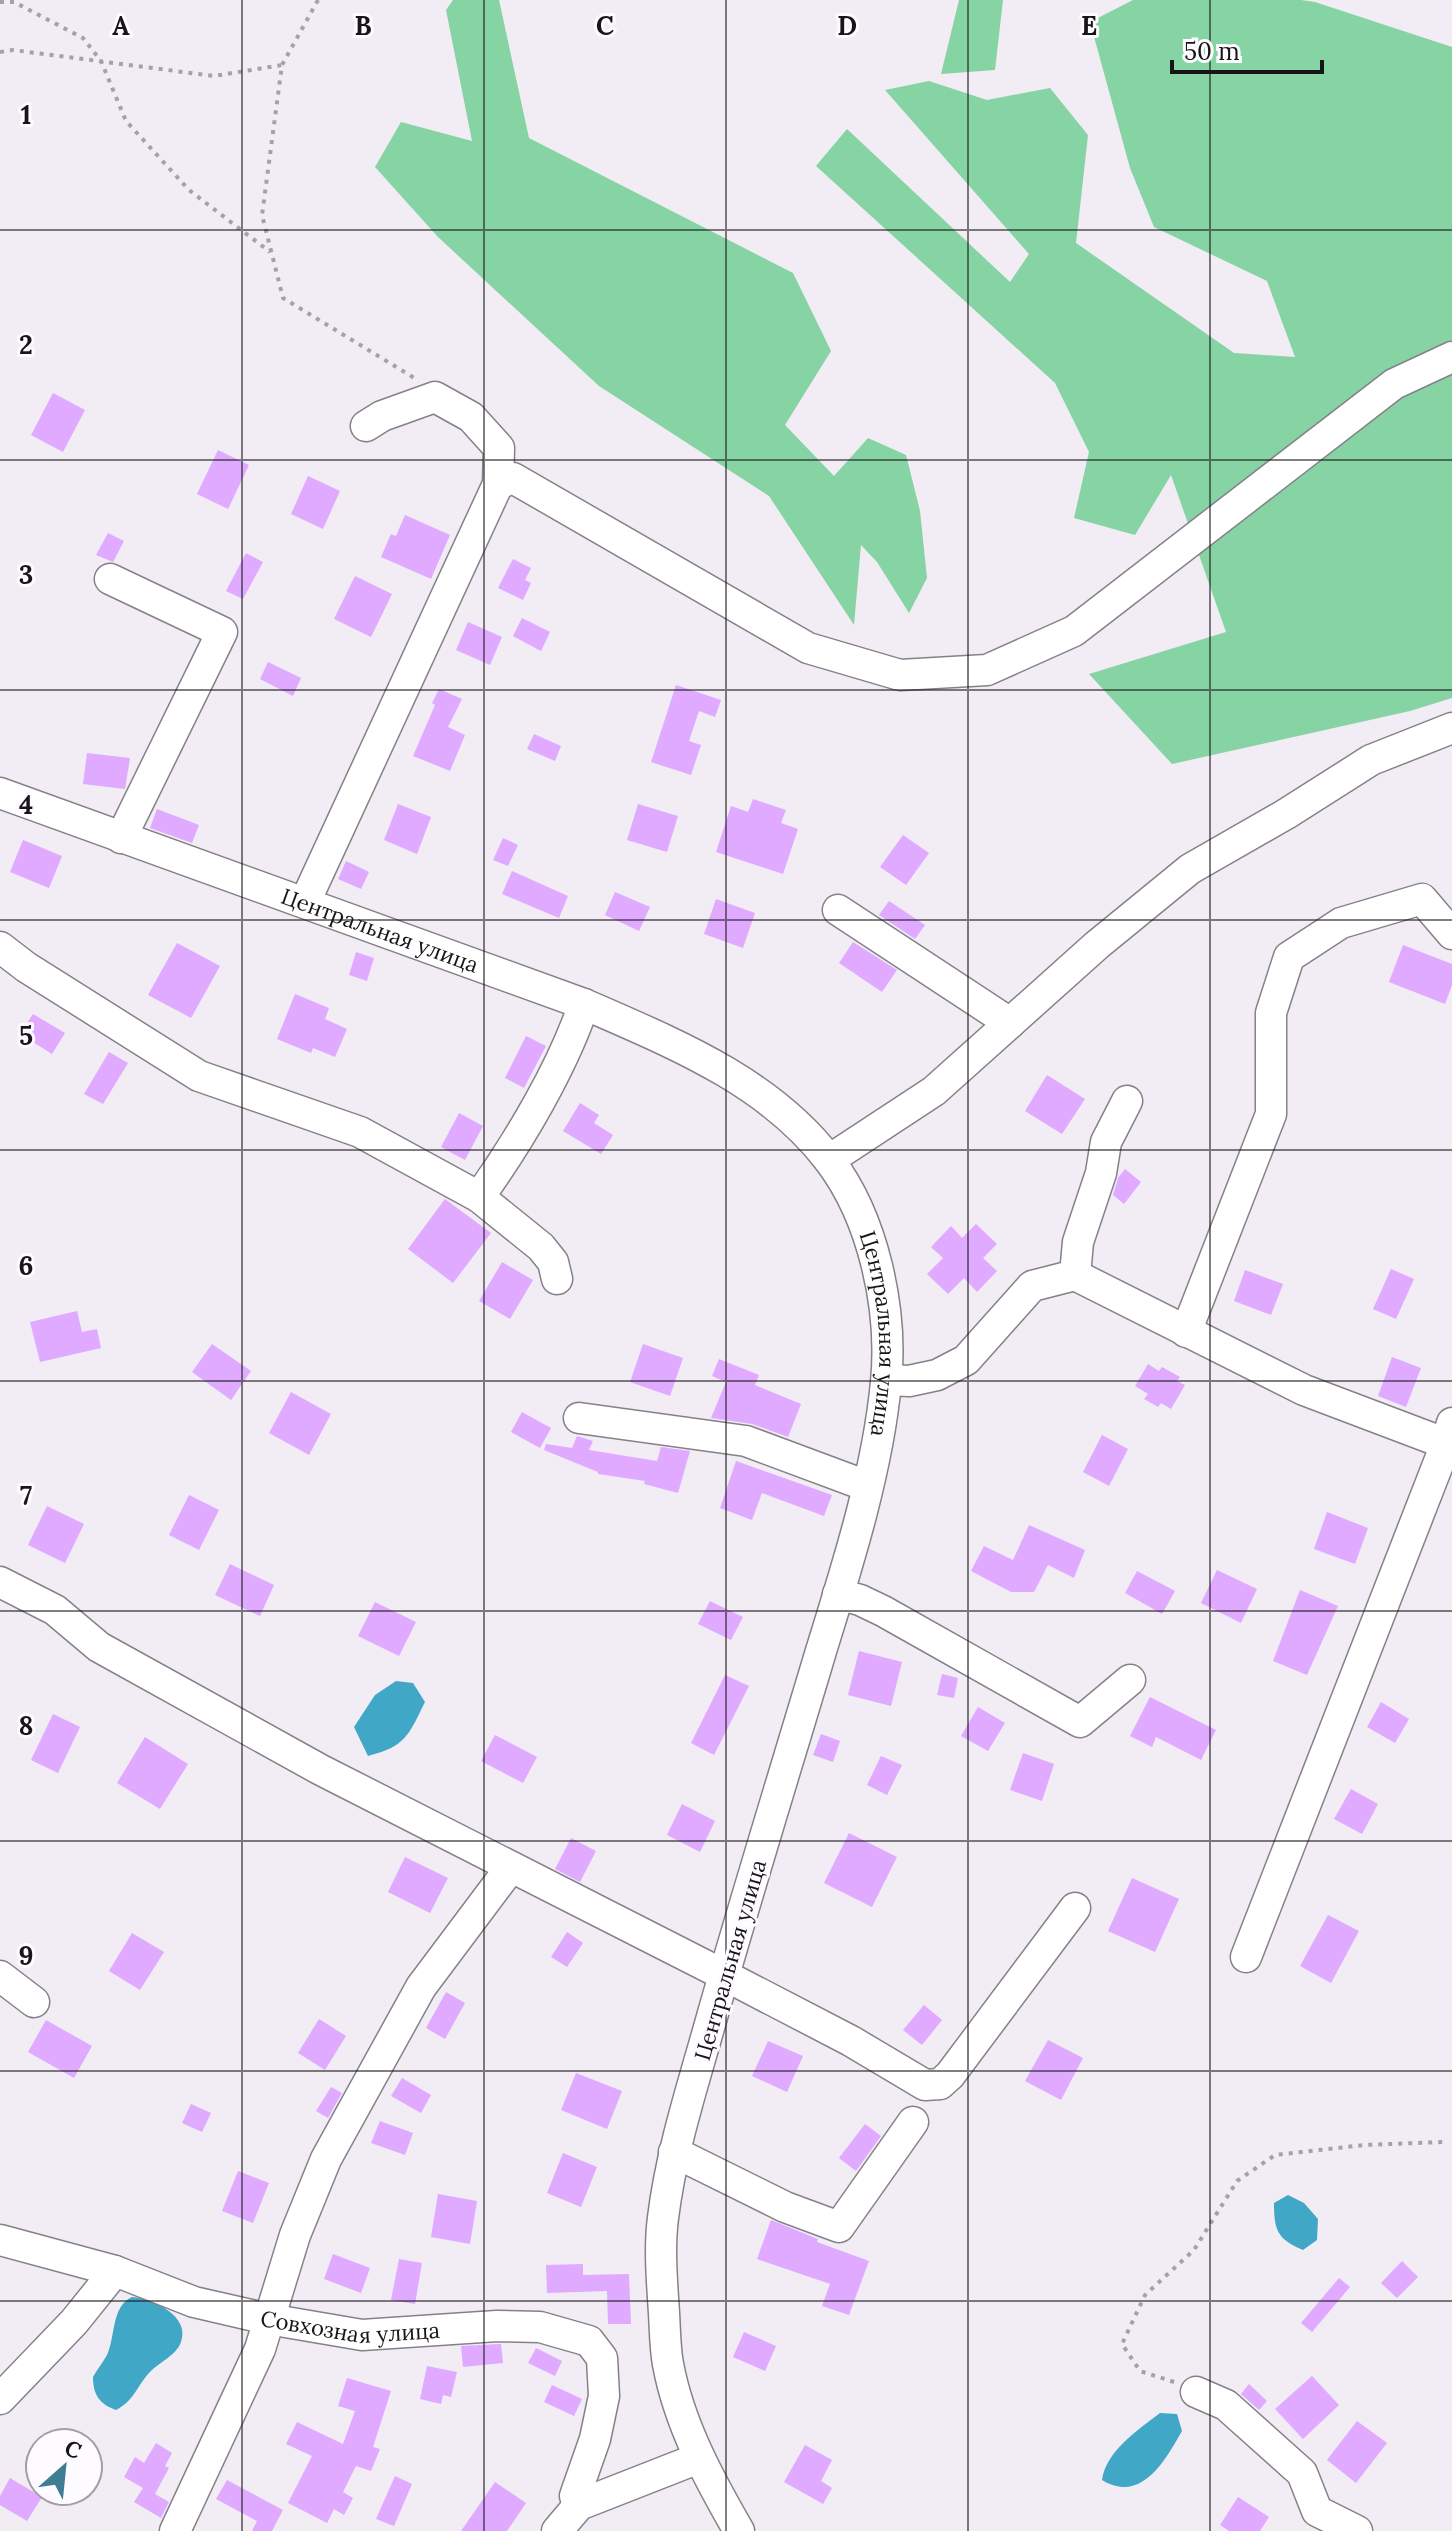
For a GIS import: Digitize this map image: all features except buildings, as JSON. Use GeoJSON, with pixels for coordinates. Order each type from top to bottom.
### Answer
{"type":"FeatureCollection","features":[{"type":"Feature","properties":{"kind":"street"},"geometry":{"type":"LineString","coordinates":[[498,484],[513,478],[808,648],[900,675],[987,670],[1074,631],[1394,384],[1452,357]]}},
{"type":"Feature","properties":{"kind":"street"},"geometry":{"type":"LineString","coordinates":[[305,902],[498,484],[499,448],[471,417],[435,397],[382,416],[366,426]]}},
{"type":"Feature","properties":{"kind":"street"},"geometry":{"type":"LineString","coordinates":[[110,579],[222,632],[121,838]]}},
{"type":"Feature","properties":{"kind":"street"},"geometry":{"type":"LineString","coordinates":[[829,1160],[934,1091],[1097,945],[1190,869],[1286,814],[1371,760],[1452,728]]}},
{"type":"Feature","properties":{"kind":"street","name":"Центральная улица"},"geometry":{"type":"LineString","coordinates":[[0,793],[584,1004],[679,1045],[742,1081],[783,1112],[829,1160],[855,1203],[876,1257],[885,1310],[887,1380],[867,1486],[674,2152],[662,2221],[667,2364],[699,2458],[739,2531]]}},
{"type":"Feature","properties":{"kind":"street"},"geometry":{"type":"LineString","coordinates":[[1186,1332],[1271,1114],[1271,1013],[1289,957],[1341,923],[1422,899],[1452,934]]}},
{"type":"Feature","properties":{"kind":"street"},"geometry":{"type":"LineString","coordinates":[[838,910],[1010,1023]]}},
{"type":"Feature","properties":{"kind":"street"},"geometry":{"type":"LineString","coordinates":[[0,947],[26,967],[199,1076],[360,1132],[479,1197],[541,1247],[553,1262],[557,1279]]}},
{"type":"Feature","properties":{"kind":"street"},"geometry":{"type":"LineString","coordinates":[[479,1197],[504,1162],[573,1037],[584,1004]]}},
{"type":"Feature","properties":{"kind":"street"},"geometry":{"type":"LineString","coordinates":[[1075,1275],[1078,1242],[1101,1173],[1106,1142],[1127,1101]]}},
{"type":"Feature","properties":{"kind":"street"},"geometry":{"type":"LineString","coordinates":[[887,1380],[909,1381],[937,1375],[966,1360],[1032,1286],[1075,1275],[1304,1390],[1450,1438],[1246,1957]]}},
{"type":"Feature","properties":{"kind":"street"},"geometry":{"type":"LineString","coordinates":[[579,1418],[746,1441],[867,1486]]}},
{"type":"Feature","properties":{"kind":"street"},"geometry":{"type":"LineString","coordinates":[[0,1582],[55,1610],[99,1647],[321,1770],[851,2041],[925,2085],[940,2084],[950,2075],[1075,1908]]}},
{"type":"Feature","properties":{"kind":"street"},"geometry":{"type":"LineString","coordinates":[[838,1594],[883,1611],[1080,1722],[1130,1680]]}},
{"type":"Feature","properties":{"kind":"street"},"geometry":{"type":"LineString","coordinates":[[175,2531],[260,2349],[295,2235],[326,2159],[421,1987],[511,1867]]}},
{"type":"Feature","properties":{"kind":"street"},"geometry":{"type":"LineString","coordinates":[[0,1976],[34,2002]]}},
{"type":"Feature","properties":{"kind":"street"},"geometry":{"type":"LineString","coordinates":[[674,2152],[785,2207],[839,2227],[913,2122]]}},
{"type":"Feature","properties":{"kind":"street","name":"Совхозная улица"},"geometry":{"type":"LineString","coordinates":[[0,2240],[115,2271],[194,2302],[268,2319],[362,2335],[497,2326],[540,2327],[589,2341],[602,2358],[604,2396],[595,2439],[575,2496],[579,2505]]}},
{"type":"Feature","properties":{"kind":"street"},"geometry":{"type":"LineString","coordinates":[[0,2399],[74,2322],[115,2271]]}},
{"type":"Feature","properties":{"kind":"street"},"geometry":{"type":"LineString","coordinates":[[1196,2392],[1226,2405],[1302,2473],[1312,2521],[1357,2531]]}},
{"type":"Feature","properties":{"kind":"street"},"geometry":{"type":"LineString","coordinates":[[557,2531],[579,2505],[699,2458]]}},
{"type":"Feature","properties":{"kind":"path"},"geometry":{"type":"LineString","coordinates":[[318,0],[282,65],[262,215],[283,298],[415,378],[435,397]]}},
{"type":"Feature","properties":{"kind":"path"},"geometry":{"type":"LineString","coordinates":[[0,2],[14,2],[83,38],[101,61],[126,121],[189,190],[272,253]]}},
{"type":"Feature","properties":{"kind":"path"},"geometry":{"type":"LineString","coordinates":[[0,52],[13,50],[214,76],[282,65]]}},
{"type":"Feature","properties":{"kind":"path"},"geometry":{"type":"LineString","coordinates":[[1196,2392],[1140,2371],[1122,2344],[1145,2295],[1194,2250],[1237,2181],[1275,2155],[1364,2145],[1443,2142]]}},
{"type":"Feature","properties":{"kind":"green space"},"geometry":{"type":"Polygon","coordinates":[[[453,0],[499,0],[529,138],[793,273],[831,351],[785,425],[834,476],[868,438],[906,455],[920,511],[927,578],[909,613],[877,562],[861,545],[854,625],[769,496],[599,386],[438,237],[375,167],[401,122],[472,141],[446,10],[453,0]]]}},
{"type":"Feature","properties":{"kind":"green space"},"geometry":{"type":"Polygon","coordinates":[[[959,0],[1003,0],[995,70],[941,74],[959,0]]]}},
{"type":"Feature","properties":{"kind":"green space"},"geometry":{"type":"Polygon","coordinates":[[[1133,0],[1315,2],[1452,47],[1452,698],[1410,711],[1172,764],[1089,674],[1226,632],[1171,475],[1135,535],[1074,518],[1089,452],[1055,383],[816,166],[847,129],[1010,282],[1029,254],[885,90],[929,81],[987,100],[1050,88],[1088,135],[1076,243],[1234,353],[1295,357],[1267,281],[1154,227],[1130,168],[1090,22],[1133,0]]]}},
{"type":"Feature","properties":{"kind":"water"},"geometry":{"type":"Polygon","coordinates":[[[396,1681],[413,1683],[425,1702],[404,1738],[391,1748],[368,1756],[354,1727],[375,1695],[396,1681]]]}},
{"type":"Feature","properties":{"kind":"water"},"geometry":{"type":"Polygon","coordinates":[[[1288,2195],[1304,2203],[1318,2219],[1317,2240],[1303,2250],[1282,2237],[1276,2227],[1274,2203],[1288,2195]]]}},
{"type":"Feature","properties":{"kind":"water"},"geometry":{"type":"Polygon","coordinates":[[[132,2297],[168,2310],[180,2324],[183,2333],[175,2351],[149,2373],[131,2398],[116,2410],[98,2398],[93,2377],[107,2355],[120,2307],[132,2297]]]}},
{"type":"Feature","properties":{"kind":"water"},"geometry":{"type":"Polygon","coordinates":[[[1160,2413],[1177,2414],[1182,2431],[1160,2466],[1140,2483],[1129,2487],[1102,2480],[1116,2451],[1160,2413]]]}}]}
